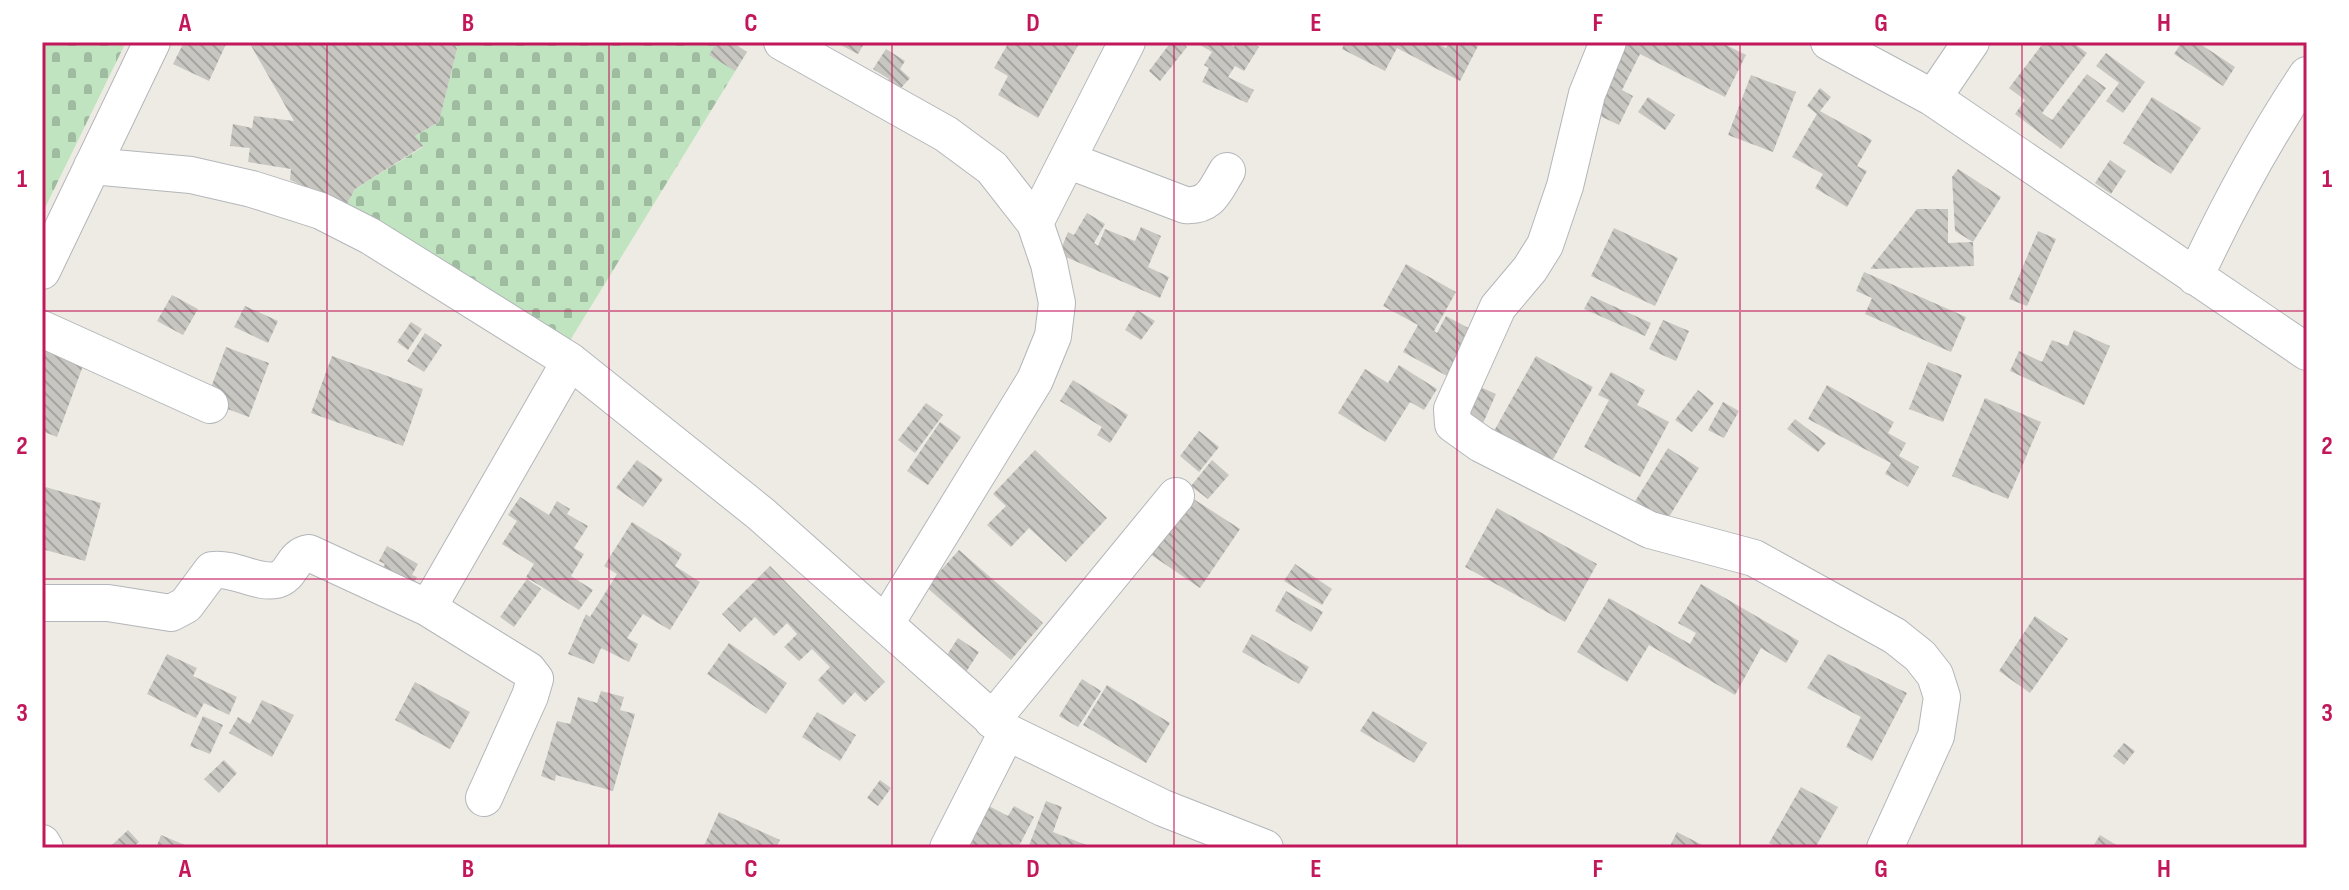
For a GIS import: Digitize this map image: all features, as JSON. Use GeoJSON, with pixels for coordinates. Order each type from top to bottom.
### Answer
{"type":"FeatureCollection","features":[{"type":"Feature","properties":{"kind":"street"},"geometry":{"type":"LineString","coordinates":[[42,271],[152,42]]}},
{"type":"Feature","properties":{"kind":"street"},"geometry":{"type":"LineString","coordinates":[[782,42],[946,134],[992,168],[1035,223],[1049,264],[1057,303],[1053,336],[1035,380],[886,623]]}},
{"type":"Feature","properties":{"kind":"street"},"geometry":{"type":"LineString","coordinates":[[1035,223],[1127,42]]}},
{"type":"Feature","properties":{"kind":"street"},"geometry":{"type":"LineString","coordinates":[[1608,42],[1587,94],[1565,186],[1545,245],[1530,269],[1498,307],[1452,409],[1453,424],[1481,444],[1650,530],[1754,558],[1895,636],[1920,656],[1935,675],[1942,697],[1936,736],[1885,848]]}},
{"type":"Feature","properties":{"kind":"street"},"geometry":{"type":"LineString","coordinates":[[1829,42],[1933,98],[2307,352]]}},
{"type":"Feature","properties":{"kind":"street"},"geometry":{"type":"LineString","coordinates":[[1933,98],[1971,42]]}},
{"type":"Feature","properties":{"kind":"street"},"geometry":{"type":"LineString","coordinates":[[2195,277],[2240,183],[2307,75]]}},
{"type":"Feature","properties":{"kind":"street"},"geometry":{"type":"LineString","coordinates":[[1067,160],[1185,205],[1199,206],[1211,198],[1227,171]]}},
{"type":"Feature","properties":{"kind":"street"},"geometry":{"type":"LineString","coordinates":[[92,166],[191,175],[252,189],[321,211],[424,268],[570,361],[761,514],[1000,726],[1163,808],[1265,848]]}},
{"type":"Feature","properties":{"kind":"street"},"geometry":{"type":"LineString","coordinates":[[42,329],[210,405]]}},
{"type":"Feature","properties":{"kind":"street"},"geometry":{"type":"LineString","coordinates":[[428,608],[570,361]]}},
{"type":"Feature","properties":{"kind":"street"},"geometry":{"type":"LineString","coordinates":[[948,848],[1000,726],[1176,496]]}},
{"type":"Feature","properties":{"kind":"street"},"geometry":{"type":"LineString","coordinates":[[42,603],[108,603],[171,613],[186,605],[212,570],[230,570],[278,580],[286,575],[296,558],[309,553],[428,608],[528,670],[535,679],[484,798]]}},
{"type":"Feature","properties":{"kind":"green space"},"geometry":{"type":"Polygon","coordinates":[[[42,42],[126,42],[42,214],[42,42]]]}},
{"type":"Feature","properties":{"kind":"green space"},"geometry":{"type":"Polygon","coordinates":[[[453,42],[732,42],[747,52],[566,347],[346,206],[355,189],[423,147],[415,136],[439,122],[457,49],[453,42]]]}},
{"type":"Feature","properties":{"kind":"building"},"geometry":{"type":"Polygon","coordinates":[[[184,42],[227,42],[209,81],[173,64],[184,42]]]}},
{"type":"Feature","properties":{"kind":"building"},"geometry":{"type":"Polygon","coordinates":[[[249,42],[453,42],[457,49],[439,122],[415,136],[423,146],[355,189],[346,206],[290,180],[291,169],[248,162],[250,148],[230,146],[233,124],[252,128],[254,116],[294,121],[249,42]]]}},
{"type":"Feature","properties":{"kind":"building"},"geometry":{"type":"Polygon","coordinates":[[[717,42],[732,42],[747,52],[735,71],[709,55],[717,42]]]}},
{"type":"Feature","properties":{"kind":"building"},"geometry":{"type":"Polygon","coordinates":[[[835,42],[865,42],[858,54],[835,42]]]}},
{"type":"Feature","properties":{"kind":"building"},"geometry":{"type":"Polygon","coordinates":[[[1009,42],[1080,42],[1038,118],[998,95],[1008,76],[994,68],[1009,42]]]}},
{"type":"Feature","properties":{"kind":"building"},"geometry":{"type":"Polygon","coordinates":[[[1171,42],[1181,42],[1187,47],[1160,81],[1149,71],[1171,42]]]}},
{"type":"Feature","properties":{"kind":"building"},"geometry":{"type":"Polygon","coordinates":[[[1195,42],[1226,42],[1234,47],[1236,42],[1250,42],[1259,47],[1244,71],[1235,66],[1228,77],[1254,90],[1247,103],[1202,82],[1209,68],[1204,65],[1212,52],[1195,42]]]}},
{"type":"Feature","properties":{"kind":"building"},"geometry":{"type":"Polygon","coordinates":[[[1345,42],[1361,45],[1363,42],[1435,42],[1446,48],[1449,42],[1469,42],[1478,46],[1460,81],[1397,48],[1385,71],[1342,49],[1345,42]]]}},
{"type":"Feature","properties":{"kind":"building"},"geometry":{"type":"Polygon","coordinates":[[[1614,42],[1720,42],[1746,55],[1725,97],[1640,54],[1622,90],[1633,96],[1619,125],[1581,107],[1614,42]]]}},
{"type":"Feature","properties":{"kind":"building"},"geometry":{"type":"Polygon","coordinates":[[[2044,42],[2072,42],[2087,53],[2042,113],[2052,120],[2087,74],[2106,88],[2061,149],[2015,114],[2025,100],[2009,88],[2044,42]]]}},
{"type":"Feature","properties":{"kind":"building"},"geometry":{"type":"Polygon","coordinates":[[[2182,42],[2197,42],[2235,67],[2223,86],[2174,54],[2182,42]]]}},
{"type":"Feature","properties":{"kind":"building"},"geometry":{"type":"Polygon","coordinates":[[[886,49],[905,61],[900,69],[910,78],[892,98],[881,87],[889,79],[873,69],[886,49]]]}},
{"type":"Feature","properties":{"kind":"building"},"geometry":{"type":"Polygon","coordinates":[[[2106,53],[2145,82],[2123,113],[2106,101],[2119,83],[2096,66],[2106,53]]]}},
{"type":"Feature","properties":{"kind":"building"},"geometry":{"type":"Polygon","coordinates":[[[1751,75],[1796,92],[1773,152],[1728,135],[1751,75]]]}},
{"type":"Feature","properties":{"kind":"building"},"geometry":{"type":"Polygon","coordinates":[[[1820,88],[1831,97],[1820,111],[1872,140],[1857,166],[1867,171],[1847,207],[1815,188],[1823,174],[1792,157],[1817,114],[1807,106],[1820,88]]]}},
{"type":"Feature","properties":{"kind":"building"},"geometry":{"type":"Polygon","coordinates":[[[1648,97],[1675,115],[1665,130],[1638,112],[1648,97]]]}},
{"type":"Feature","properties":{"kind":"building"},"geometry":{"type":"Polygon","coordinates":[[[2152,97],[2201,128],[2171,174],[2123,143],[2152,97]]]}},
{"type":"Feature","properties":{"kind":"building"},"geometry":{"type":"Polygon","coordinates":[[[2110,160],[2126,171],[2111,194],[2095,183],[2110,160]]]}},
{"type":"Feature","properties":{"kind":"building"},"geometry":{"type":"Polygon","coordinates":[[[1958,169],[2001,197],[1973,242],[1955,231],[1952,177],[1958,169]]]}},
{"type":"Feature","properties":{"kind":"building"},"geometry":{"type":"Polygon","coordinates":[[[1917,209],[1948,209],[1948,243],[1973,242],[1974,266],[1870,269],[1917,209]]]}},
{"type":"Feature","properties":{"kind":"building"},"geometry":{"type":"Polygon","coordinates":[[[1087,213],[1105,224],[1094,243],[1098,246],[1105,229],[1135,241],[1141,227],[1161,236],[1148,267],[1169,277],[1160,298],[1059,254],[1068,232],[1074,235],[1087,213]]]}},
{"type":"Feature","properties":{"kind":"building"},"geometry":{"type":"Polygon","coordinates":[[[1614,228],[1678,258],[1655,306],[1591,276],[1614,228]]]}},
{"type":"Feature","properties":{"kind":"building"},"geometry":{"type":"Polygon","coordinates":[[[2038,231],[2056,239],[2027,306],[2009,299],[2038,231]]]}},
{"type":"Feature","properties":{"kind":"building"},"geometry":{"type":"Polygon","coordinates":[[[1406,264],[1456,292],[1434,331],[1437,333],[1446,316],[1472,330],[1447,376],[1403,352],[1418,325],[1383,306],[1406,264]]]}},
{"type":"Feature","properties":{"kind":"building"},"geometry":{"type":"Polygon","coordinates":[[[1864,272],[1966,317],[1951,352],[1865,314],[1872,298],[1856,291],[1864,272]]]}},
{"type":"Feature","properties":{"kind":"building"},"geometry":{"type":"Polygon","coordinates":[[[172,295],[198,309],[183,335],[157,321],[172,295]]]}},
{"type":"Feature","properties":{"kind":"building"},"geometry":{"type":"Polygon","coordinates":[[[1591,296],[1651,323],[1645,336],[1584,309],[1591,296]]]}},
{"type":"Feature","properties":{"kind":"building"},"geometry":{"type":"Polygon","coordinates":[[[245,306],[278,321],[268,343],[234,327],[245,306]]]}},
{"type":"Feature","properties":{"kind":"building"},"geometry":{"type":"Polygon","coordinates":[[[1137,310],[1155,321],[1141,340],[1125,330],[1137,310]]]}},
{"type":"Feature","properties":{"kind":"building"},"geometry":{"type":"Polygon","coordinates":[[[1663,320],[1689,331],[1676,361],[1649,349],[1663,320]]]}},
{"type":"Feature","properties":{"kind":"building"},"geometry":{"type":"Polygon","coordinates":[[[411,322],[422,329],[408,350],[397,342],[411,322]]]}},
{"type":"Feature","properties":{"kind":"building"},"geometry":{"type":"Polygon","coordinates":[[[2074,330],[2110,346],[2084,405],[2010,371],[2019,351],[2042,362],[2052,340],[2068,346],[2074,330]]]}},
{"type":"Feature","properties":{"kind":"building"},"geometry":{"type":"Polygon","coordinates":[[[425,333],[442,345],[424,372],[407,361],[425,333]]]}},
{"type":"Feature","properties":{"kind":"building"},"geometry":{"type":"Polygon","coordinates":[[[226,347],[269,363],[249,417],[206,401],[226,347]]]}},
{"type":"Feature","properties":{"kind":"building"},"geometry":{"type":"Polygon","coordinates":[[[42,348],[84,363],[57,437],[42,431],[42,348]]]}},
{"type":"Feature","properties":{"kind":"building"},"geometry":{"type":"Polygon","coordinates":[[[332,356],[423,389],[403,446],[311,413],[332,356]]]}},
{"type":"Feature","properties":{"kind":"building"},"geometry":{"type":"Polygon","coordinates":[[[1536,356],[1593,387],[1551,463],[1494,431],[1536,356]]]}},
{"type":"Feature","properties":{"kind":"building"},"geometry":{"type":"Polygon","coordinates":[[[1928,362],[1962,375],[1943,422],[1909,409],[1928,362]]]}},
{"type":"Feature","properties":{"kind":"building"},"geometry":{"type":"Polygon","coordinates":[[[1399,365],[1437,389],[1424,410],[1410,402],[1385,442],[1338,413],[1365,369],[1388,383],[1399,365]]]}},
{"type":"Feature","properties":{"kind":"building"},"geometry":{"type":"Polygon","coordinates":[[[1611,372],[1645,390],[1637,405],[1669,422],[1640,477],[1584,447],[1609,400],[1598,395],[1611,372]]]}},
{"type":"Feature","properties":{"kind":"building"},"geometry":{"type":"Polygon","coordinates":[[[1073,380],[1128,415],[1110,443],[1097,435],[1102,427],[1060,401],[1073,380]]]}},
{"type":"Feature","properties":{"kind":"building"},"geometry":{"type":"Polygon","coordinates":[[[1827,385],[1894,422],[1888,433],[1906,443],[1899,456],[1919,467],[1908,487],[1885,474],[1891,463],[1808,419],[1827,385]]]}},
{"type":"Feature","properties":{"kind":"building"},"geometry":{"type":"Polygon","coordinates":[[[1478,386],[1496,394],[1480,430],[1462,422],[1478,386]]]}},
{"type":"Feature","properties":{"kind":"building"},"geometry":{"type":"Polygon","coordinates":[[[1698,390],[1714,403],[1692,432],[1675,420],[1698,390]]]}},
{"type":"Feature","properties":{"kind":"building"},"geometry":{"type":"Polygon","coordinates":[[[1985,398],[2041,422],[2008,499],[1952,476],[1985,398]]]}},
{"type":"Feature","properties":{"kind":"building"},"geometry":{"type":"Polygon","coordinates":[[[1723,402],[1739,411],[1724,438],[1708,430],[1723,402]]]}},
{"type":"Feature","properties":{"kind":"building"},"geometry":{"type":"Polygon","coordinates":[[[926,403],[943,415],[915,453],[898,440],[926,403]]]}},
{"type":"Feature","properties":{"kind":"building"},"geometry":{"type":"Polygon","coordinates":[[[1795,419],[1826,443],[1818,452],[1787,429],[1795,419]]]}},
{"type":"Feature","properties":{"kind":"building"},"geometry":{"type":"Polygon","coordinates":[[[940,422],[961,437],[928,485],[907,471],[940,422]]]}},
{"type":"Feature","properties":{"kind":"building"},"geometry":{"type":"Polygon","coordinates":[[[1199,431],[1219,447],[1199,472],[1180,456],[1199,431]]]}},
{"type":"Feature","properties":{"kind":"building"},"geometry":{"type":"Polygon","coordinates":[[[1668,448],[1699,468],[1661,530],[1629,511],[1668,448]]]}},
{"type":"Feature","properties":{"kind":"building"},"geometry":{"type":"Polygon","coordinates":[[[1035,450],[1107,518],[1066,562],[1029,528],[1011,547],[987,525],[1006,506],[993,494],[1035,450]]]}},
{"type":"Feature","properties":{"kind":"building"},"geometry":{"type":"Polygon","coordinates":[[[637,460],[663,479],[643,507],[616,488],[637,460]]]}},
{"type":"Feature","properties":{"kind":"building"},"geometry":{"type":"Polygon","coordinates":[[[1212,460],[1229,475],[1208,499],[1191,486],[1212,460]]]}},
{"type":"Feature","properties":{"kind":"building"},"geometry":{"type":"Polygon","coordinates":[[[42,486],[101,503],[85,561],[42,549],[42,486]]]}},
{"type":"Feature","properties":{"kind":"building"},"geometry":{"type":"Polygon","coordinates":[[[1189,496],[1240,529],[1200,588],[1150,554],[1189,496]]]}},
{"type":"Feature","properties":{"kind":"building"},"geometry":{"type":"Polygon","coordinates":[[[520,497],[549,515],[557,501],[570,509],[567,514],[588,526],[574,548],[584,554],[571,576],[593,590],[579,610],[526,577],[534,564],[502,544],[517,521],[508,515],[520,497]]]}},
{"type":"Feature","properties":{"kind":"building"},"geometry":{"type":"Polygon","coordinates":[[[1497,508],[1597,564],[1565,622],[1465,567],[1497,508]]]}},
{"type":"Feature","properties":{"kind":"building"},"geometry":{"type":"Polygon","coordinates":[[[632,522],[682,554],[675,566],[700,582],[670,630],[643,614],[627,638],[638,644],[629,662],[601,648],[594,664],[568,654],[586,614],[590,617],[617,574],[604,566],[632,522]]]}},
{"type":"Feature","properties":{"kind":"building"},"geometry":{"type":"Polygon","coordinates":[[[387,546],[418,564],[412,575],[417,577],[410,591],[379,575],[385,564],[379,561],[387,546]]]}},
{"type":"Feature","properties":{"kind":"building"},"geometry":{"type":"Polygon","coordinates":[[[959,550],[1043,623],[1011,660],[926,587],[959,550]]]}},
{"type":"Feature","properties":{"kind":"building"},"geometry":{"type":"Polygon","coordinates":[[[1295,564],[1332,589],[1322,605],[1284,581],[1295,564]]]}},
{"type":"Feature","properties":{"kind":"building"},"geometry":{"type":"Polygon","coordinates":[[[770,566],[885,682],[865,702],[855,692],[843,705],[818,680],[830,667],[812,649],[799,661],[784,647],[797,634],[787,623],[774,636],[755,617],[740,632],[722,614],[770,566]]]}},
{"type":"Feature","properties":{"kind":"building"},"geometry":{"type":"Polygon","coordinates":[[[527,579],[541,589],[514,627],[500,617],[527,579]]]}},
{"type":"Feature","properties":{"kind":"building"},"geometry":{"type":"Polygon","coordinates":[[[1701,584],[1799,641],[1786,663],[1761,648],[1735,695],[1649,645],[1627,682],[1577,652],[1609,598],[1690,644],[1696,633],[1678,623],[1701,584]]]}},
{"type":"Feature","properties":{"kind":"building"},"geometry":{"type":"Polygon","coordinates":[[[1286,591],[1323,612],[1311,632],[1275,611],[1286,591]]]}},
{"type":"Feature","properties":{"kind":"building"},"geometry":{"type":"Polygon","coordinates":[[[2035,616],[2068,639],[2030,693],[1999,671],[2035,616]]]}},
{"type":"Feature","properties":{"kind":"building"},"geometry":{"type":"Polygon","coordinates":[[[1252,634],[1309,667],[1299,684],[1242,652],[1252,634]]]}},
{"type":"Feature","properties":{"kind":"building"},"geometry":{"type":"Polygon","coordinates":[[[958,638],[979,652],[966,672],[945,658],[958,638]]]}},
{"type":"Feature","properties":{"kind":"building"},"geometry":{"type":"Polygon","coordinates":[[[729,643],[787,683],[766,714],[707,674],[729,643]]]}},
{"type":"Feature","properties":{"kind":"building"},"geometry":{"type":"Polygon","coordinates":[[[167,654],[197,668],[193,676],[237,697],[229,715],[204,703],[196,718],[147,694],[167,654]]]}},
{"type":"Feature","properties":{"kind":"building"},"geometry":{"type":"Polygon","coordinates":[[[1828,654],[1907,693],[1872,761],[1846,747],[1861,717],[1807,688],[1828,654]]]}},
{"type":"Feature","properties":{"kind":"building"},"geometry":{"type":"Polygon","coordinates":[[[1082,679],[1101,691],[1078,727],[1059,716],[1082,679]]]}},
{"type":"Feature","properties":{"kind":"building"},"geometry":{"type":"Polygon","coordinates":[[[415,682],[470,712],[450,749],[395,720],[415,682]]]}},
{"type":"Feature","properties":{"kind":"building"},"geometry":{"type":"Polygon","coordinates":[[[1107,685],[1170,723],[1146,763],[1083,725],[1107,685]]]}},
{"type":"Feature","properties":{"kind":"building"},"geometry":{"type":"Polygon","coordinates":[[[601,691],[624,697],[620,710],[635,714],[613,791],[556,775],[555,781],[541,776],[557,721],[570,724],[578,697],[597,703],[601,691]]]}},
{"type":"Feature","properties":{"kind":"building"},"geometry":{"type":"Polygon","coordinates":[[[262,700],[294,715],[272,757],[229,733],[238,717],[250,724],[262,700]]]}},
{"type":"Feature","properties":{"kind":"building"},"geometry":{"type":"Polygon","coordinates":[[[1373,711],[1427,743],[1414,763],[1360,731],[1373,711]]]}},
{"type":"Feature","properties":{"kind":"building"},"geometry":{"type":"Polygon","coordinates":[[[817,712],[856,735],[840,761],[802,737],[817,712]]]}},
{"type":"Feature","properties":{"kind":"building"},"geometry":{"type":"Polygon","coordinates":[[[203,716],[223,725],[210,754],[190,746],[203,716]]]}},
{"type":"Feature","properties":{"kind":"building"},"geometry":{"type":"Polygon","coordinates":[[[2124,743],[2135,751],[2124,765],[2113,756],[2124,743]]]}},
{"type":"Feature","properties":{"kind":"building"},"geometry":{"type":"Polygon","coordinates":[[[224,760],[237,773],[219,793],[204,779],[224,760]]]}},
{"type":"Feature","properties":{"kind":"building"},"geometry":{"type":"Polygon","coordinates":[[[880,780],[891,788],[878,806],[867,798],[880,780]]]}},
{"type":"Feature","properties":{"kind":"building"},"geometry":{"type":"Polygon","coordinates":[[[1801,787],[1838,807],[1815,848],[1778,848],[1769,843],[1801,787]]]}},
{"type":"Feature","properties":{"kind":"building"},"geometry":{"type":"Polygon","coordinates":[[[1046,801],[1062,807],[1053,832],[1094,848],[1028,848],[1046,801]]]}},
{"type":"Feature","properties":{"kind":"building"},"geometry":{"type":"Polygon","coordinates":[[[985,804],[1008,816],[1014,806],[1034,817],[1018,848],[976,848],[965,842],[985,804]]]}},
{"type":"Feature","properties":{"kind":"building"},"geometry":{"type":"Polygon","coordinates":[[[719,812],[780,840],[776,848],[703,848],[719,812]]]}},
{"type":"Feature","properties":{"kind":"building"},"geometry":{"type":"Polygon","coordinates":[[[128,830],[139,842],[132,848],[112,848],[111,846],[128,830]]]}},
{"type":"Feature","properties":{"kind":"building"},"geometry":{"type":"Polygon","coordinates":[[[1677,832],[1708,848],[1669,848],[1677,832]]]}},
{"type":"Feature","properties":{"kind":"building"},"geometry":{"type":"Polygon","coordinates":[[[161,835],[192,848],[156,848],[161,835]]]}},
{"type":"Feature","properties":{"kind":"building"},"geometry":{"type":"Polygon","coordinates":[[[2100,835],[2121,848],[2092,848],[2100,835]]]}}]}
